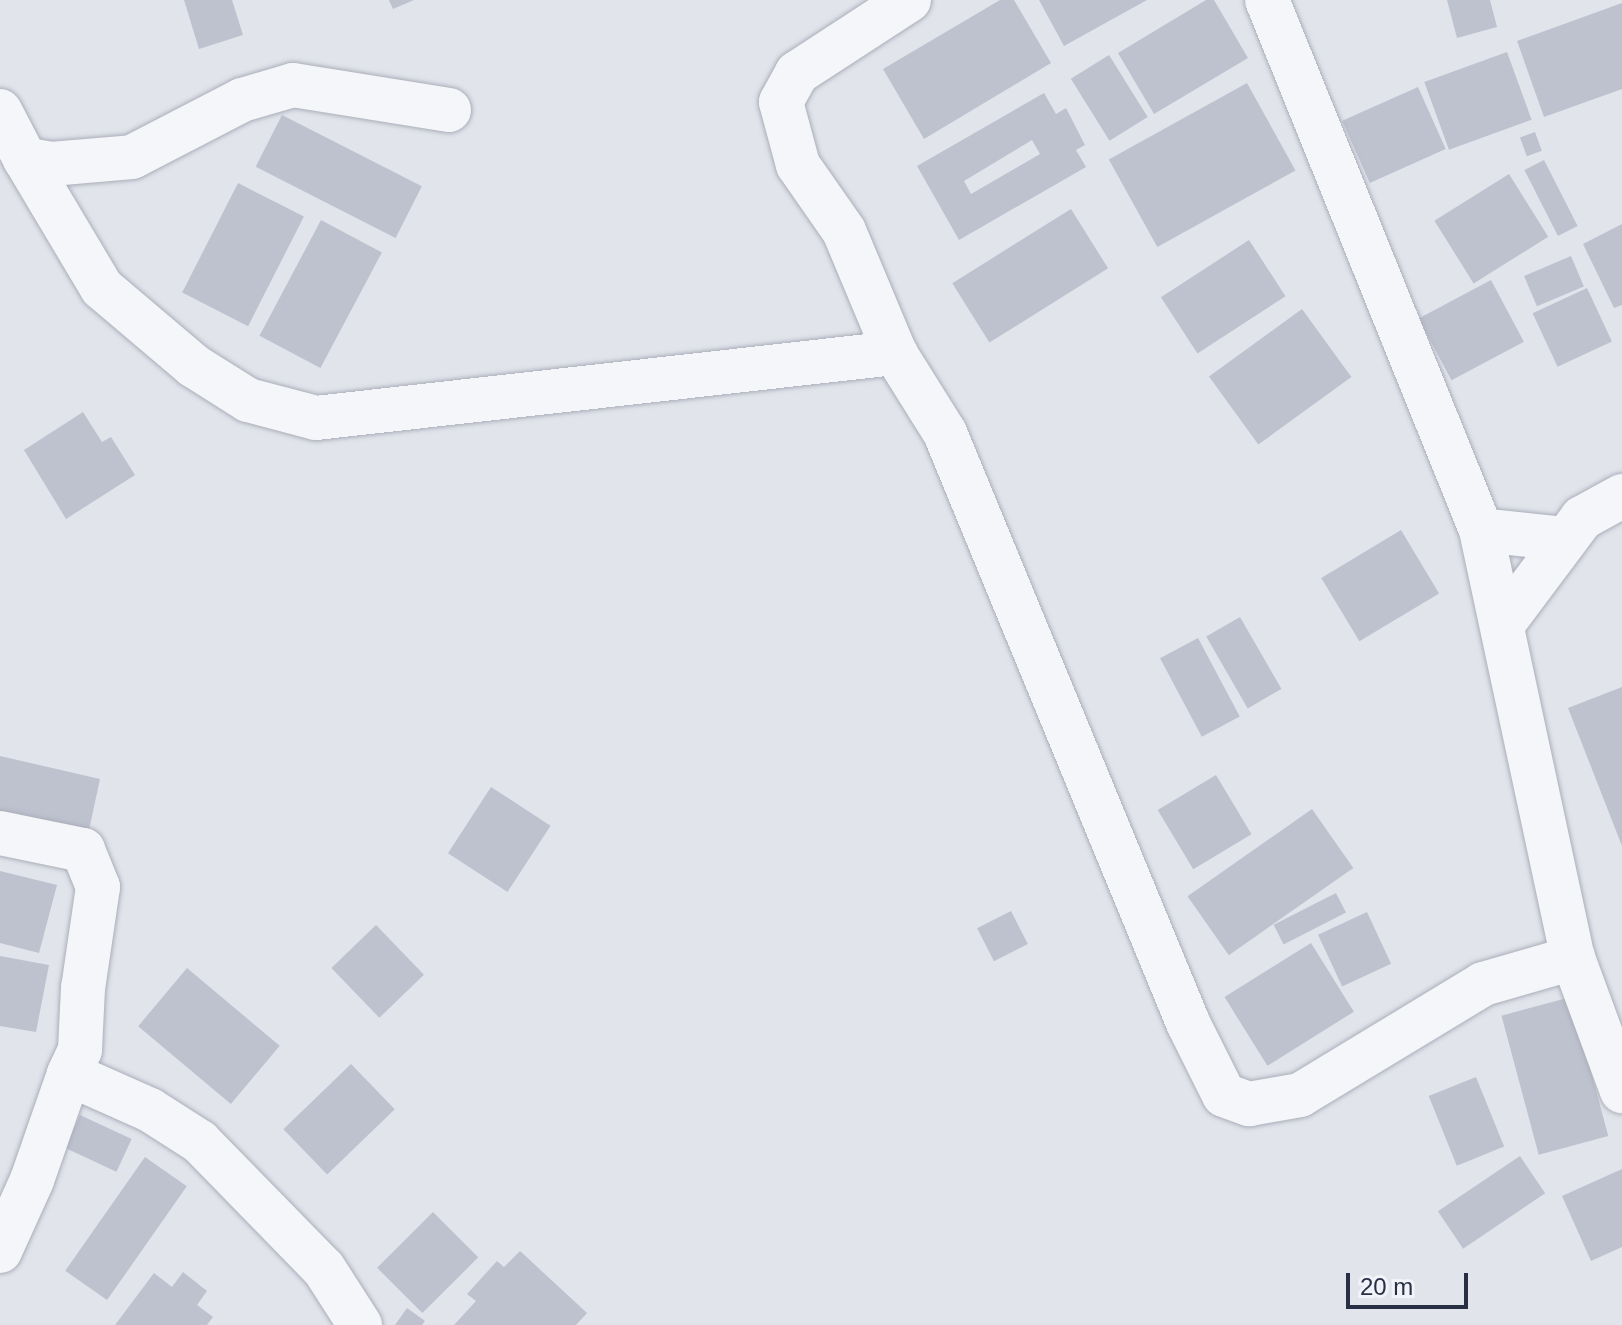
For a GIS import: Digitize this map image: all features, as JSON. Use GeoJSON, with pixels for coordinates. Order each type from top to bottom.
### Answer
{"type":"FeatureCollection","features":[{"type":"Feature","properties":{"kind":"street"},"geometry":{"type":"LineString","coordinates":[[909,0],[797,73],[781,102],[798,165],[844,231],[895,353],[945,433],[1188,1023],[1224,1095],[1249,1104],[1300,1095],[1483,984],[1573,958]]}},
{"type":"Feature","properties":{"kind":"street"},"geometry":{"type":"LineString","coordinates":[[1267,0],[1481,530],[1573,958],[1622,1091]]}},
{"type":"Feature","properties":{"kind":"street"},"geometry":{"type":"LineString","coordinates":[[25,159],[51,164],[132,157],[242,100],[293,85],[449,110]]}},
{"type":"Feature","properties":{"kind":"street"},"geometry":{"type":"LineString","coordinates":[[0,111],[102,288],[194,366],[248,400],[316,418],[895,353]]}},
{"type":"Feature","properties":{"kind":"street"},"geometry":{"type":"LineString","coordinates":[[1502,625],[1582,518],[1622,496]]}},
{"type":"Feature","properties":{"kind":"street"},"geometry":{"type":"LineString","coordinates":[[1481,530],[1564,539]]}},
{"type":"Feature","properties":{"kind":"street"},"geometry":{"type":"LineString","coordinates":[[0,833],[83,850],[98,887],[83,988],[80,1050],[32,1180],[0,1251]]}},
{"type":"Feature","properties":{"kind":"street"},"geometry":{"type":"LineString","coordinates":[[69,1074],[150,1110],[200,1142],[324,1269],[360,1325]]}},
{"type":"Feature","properties":{"kind":"building"},"geometry":{"type":"Polygon","coordinates":[[[184,0],[232,0],[243,35],[199,49],[184,0]]]}},
{"type":"Feature","properties":{"kind":"building"},"geometry":{"type":"Polygon","coordinates":[[[389,0],[414,0],[393,9],[389,0]]]}},
{"type":"Feature","properties":{"kind":"building"},"geometry":{"type":"Polygon","coordinates":[[[1000,0],[1014,0],[1051,63],[924,139],[883,69],[1000,0]]]}},
{"type":"Feature","properties":{"kind":"building"},"geometry":{"type":"Polygon","coordinates":[[[1039,0],[1147,0],[1064,46],[1039,0]]]}},
{"type":"Feature","properties":{"kind":"building"},"geometry":{"type":"Polygon","coordinates":[[[1206,0],[1214,0],[1248,58],[1154,114],[1118,53],[1206,0]]]}},
{"type":"Feature","properties":{"kind":"building"},"geometry":{"type":"Polygon","coordinates":[[[1447,0],[1490,0],[1497,27],[1457,38],[1447,0]]]}},
{"type":"Feature","properties":{"kind":"building"},"geometry":{"type":"Polygon","coordinates":[[[1622,3],[1622,89],[1544,117],[1517,41],[1622,3]]]}},
{"type":"Feature","properties":{"kind":"building"},"geometry":{"type":"Polygon","coordinates":[[[1507,52],[1532,120],[1449,150],[1424,82],[1507,52]]]}},
{"type":"Feature","properties":{"kind":"building"},"geometry":{"type":"Polygon","coordinates":[[[1109,55],[1148,117],[1110,141],[1071,79],[1109,55]]]}},
{"type":"Feature","properties":{"kind":"building"},"geometry":{"type":"Polygon","coordinates":[[[1247,83],[1295,170],[1157,247],[1109,160],[1247,83]]]}},
{"type":"Feature","properties":{"kind":"building"},"geometry":{"type":"Polygon","coordinates":[[[1418,87],[1446,149],[1370,183],[1342,121],[1418,87]]]}},
{"type":"Feature","properties":{"kind":"building"},"geometry":{"type":"Polygon","coordinates":[[[1044,93],[1056,114],[1066,108],[1085,145],[1076,150],[1086,167],[959,240],[917,166],[1044,93]],[[1032,140],[964,181],[971,194],[1040,154],[1032,140]]]}},
{"type":"Feature","properties":{"kind":"building"},"geometry":{"type":"Polygon","coordinates":[[[282,115],[422,186],[396,238],[256,167],[282,115]]]}},
{"type":"Feature","properties":{"kind":"building"},"geometry":{"type":"Polygon","coordinates":[[[1535,132],[1542,151],[1527,156],[1520,137],[1535,132]]]}},
{"type":"Feature","properties":{"kind":"building"},"geometry":{"type":"Polygon","coordinates":[[[1544,160],[1578,226],[1558,236],[1524,170],[1544,160]]]}},
{"type":"Feature","properties":{"kind":"building"},"geometry":{"type":"Polygon","coordinates":[[[1509,174],[1548,237],[1474,283],[1434,221],[1509,174]]]}},
{"type":"Feature","properties":{"kind":"building"},"geometry":{"type":"Polygon","coordinates":[[[238,183],[304,217],[248,326],[182,293],[238,183]]]}},
{"type":"Feature","properties":{"kind":"building"},"geometry":{"type":"Polygon","coordinates":[[[1071,209],[1108,268],[989,343],[952,283],[1071,209]]]}},
{"type":"Feature","properties":{"kind":"building"},"geometry":{"type":"Polygon","coordinates":[[[321,220],[382,252],[320,368],[259,336],[321,220]]]}},
{"type":"Feature","properties":{"kind":"building"},"geometry":{"type":"Polygon","coordinates":[[[1622,224],[1622,305],[1614,308],[1583,244],[1622,224]]]}},
{"type":"Feature","properties":{"kind":"building"},"geometry":{"type":"Polygon","coordinates":[[[1249,240],[1285,296],[1197,353],[1161,297],[1249,240]]]}},
{"type":"Feature","properties":{"kind":"building"},"geometry":{"type":"Polygon","coordinates":[[[1571,256],[1584,286],[1537,306],[1524,276],[1571,256]]]}},
{"type":"Feature","properties":{"kind":"building"},"geometry":{"type":"Polygon","coordinates":[[[1491,280],[1524,342],[1451,380],[1419,318],[1491,280]]]}},
{"type":"Feature","properties":{"kind":"building"},"geometry":{"type":"Polygon","coordinates":[[[1587,288],[1612,341],[1558,367],[1533,313],[1587,288]]]}},
{"type":"Feature","properties":{"kind":"building"},"geometry":{"type":"Polygon","coordinates":[[[1302,309],[1351,377],[1258,445],[1209,377],[1302,309]]]}},
{"type":"Feature","properties":{"kind":"building"},"geometry":{"type":"Polygon","coordinates":[[[83,412],[102,442],[111,437],[135,475],[66,519],[24,450],[83,412]]]}},
{"type":"Feature","properties":{"kind":"building"},"geometry":{"type":"Polygon","coordinates":[[[1401,530],[1439,593],[1359,641],[1321,578],[1401,530]]]}},
{"type":"Feature","properties":{"kind":"building"},"geometry":{"type":"Polygon","coordinates":[[[1240,617],[1282,689],[1248,708],[1206,636],[1240,617]]]}},
{"type":"Feature","properties":{"kind":"building"},"geometry":{"type":"Polygon","coordinates":[[[1198,638],[1240,717],[1202,737],[1160,658],[1198,638]]]}},
{"type":"Feature","properties":{"kind":"building"},"geometry":{"type":"Polygon","coordinates":[[[1622,687],[1622,846],[1568,708],[1622,687]]]}},
{"type":"Feature","properties":{"kind":"building"},"geometry":{"type":"Polygon","coordinates":[[[0,756],[100,779],[89,830],[0,811],[0,756]]]}},
{"type":"Feature","properties":{"kind":"building"},"geometry":{"type":"Polygon","coordinates":[[[1216,775],[1252,834],[1193,869],[1158,810],[1216,775]]]}},
{"type":"Feature","properties":{"kind":"building"},"geometry":{"type":"Polygon","coordinates":[[[491,787],[551,826],[508,892],[448,853],[491,787]]]}},
{"type":"Feature","properties":{"kind":"building"},"geometry":{"type":"Polygon","coordinates":[[[1312,809],[1353,868],[1229,955],[1187,896],[1312,809]]]}},
{"type":"Feature","properties":{"kind":"building"},"geometry":{"type":"Polygon","coordinates":[[[0,871],[57,885],[39,953],[0,943],[0,871]]]}},
{"type":"Feature","properties":{"kind":"building"},"geometry":{"type":"Polygon","coordinates":[[[1336,893],[1346,913],[1284,944],[1274,925],[1336,893]]]}},
{"type":"Feature","properties":{"kind":"building"},"geometry":{"type":"Polygon","coordinates":[[[1011,911],[1028,944],[994,961],[977,928],[1011,911]]]}},
{"type":"Feature","properties":{"kind":"building"},"geometry":{"type":"Polygon","coordinates":[[[1367,912],[1391,964],[1342,986],[1318,935],[1367,912]]]}},
{"type":"Feature","properties":{"kind":"building"},"geometry":{"type":"Polygon","coordinates":[[[376,925],[424,975],[379,1018],[331,968],[376,925]]]}},
{"type":"Feature","properties":{"kind":"building"},"geometry":{"type":"Polygon","coordinates":[[[1311,943],[1354,1012],[1267,1066],[1224,997],[1311,943]]]}},
{"type":"Feature","properties":{"kind":"building"},"geometry":{"type":"Polygon","coordinates":[[[0,956],[49,965],[36,1032],[0,1026],[0,956]]]}},
{"type":"Feature","properties":{"kind":"building"},"geometry":{"type":"Polygon","coordinates":[[[187,968],[280,1046],[231,1104],[138,1026],[187,968]]]}},
{"type":"Feature","properties":{"kind":"building"},"geometry":{"type":"Polygon","coordinates":[[[1571,997],[1608,1136],[1539,1155],[1501,1016],[1571,997]]]}},
{"type":"Feature","properties":{"kind":"building"},"geometry":{"type":"Polygon","coordinates":[[[351,1064],[395,1109],[327,1175],[283,1129],[351,1064]]]}},
{"type":"Feature","properties":{"kind":"building"},"geometry":{"type":"Polygon","coordinates":[[[1476,1077],[1504,1147],[1457,1166],[1429,1096],[1476,1077]]]}},
{"type":"Feature","properties":{"kind":"building"},"geometry":{"type":"Polygon","coordinates":[[[80,1115],[132,1139],[116,1172],[65,1148],[80,1115]]]}},
{"type":"Feature","properties":{"kind":"building"},"geometry":{"type":"Polygon","coordinates":[[[1520,1156],[1545,1193],[1463,1249],[1438,1211],[1520,1156]]]}},
{"type":"Feature","properties":{"kind":"building"},"geometry":{"type":"Polygon","coordinates":[[[145,1157],[187,1186],[107,1300],[65,1271],[145,1157]]]}},
{"type":"Feature","properties":{"kind":"building"},"geometry":{"type":"Polygon","coordinates":[[[1622,1169],[1622,1247],[1591,1261],[1562,1196],[1622,1169]]]}},
{"type":"Feature","properties":{"kind":"building"},"geometry":{"type":"Polygon","coordinates":[[[433,1212],[478,1257],[422,1313],[377,1268],[433,1212]]]}},
{"type":"Feature","properties":{"kind":"building"},"geometry":{"type":"Polygon","coordinates":[[[520,1251],[587,1313],[576,1325],[454,1325],[476,1301],[467,1294],[497,1261],[504,1267],[520,1251]]]}},
{"type":"Feature","properties":{"kind":"building"},"geometry":{"type":"Polygon","coordinates":[[[183,1272],[207,1291],[197,1305],[213,1317],[207,1325],[115,1325],[154,1273],[172,1287],[183,1272]]]}},
{"type":"Feature","properties":{"kind":"building"},"geometry":{"type":"Polygon","coordinates":[[[407,1308],[425,1321],[422,1325],[395,1325],[407,1308]]]}}]}
